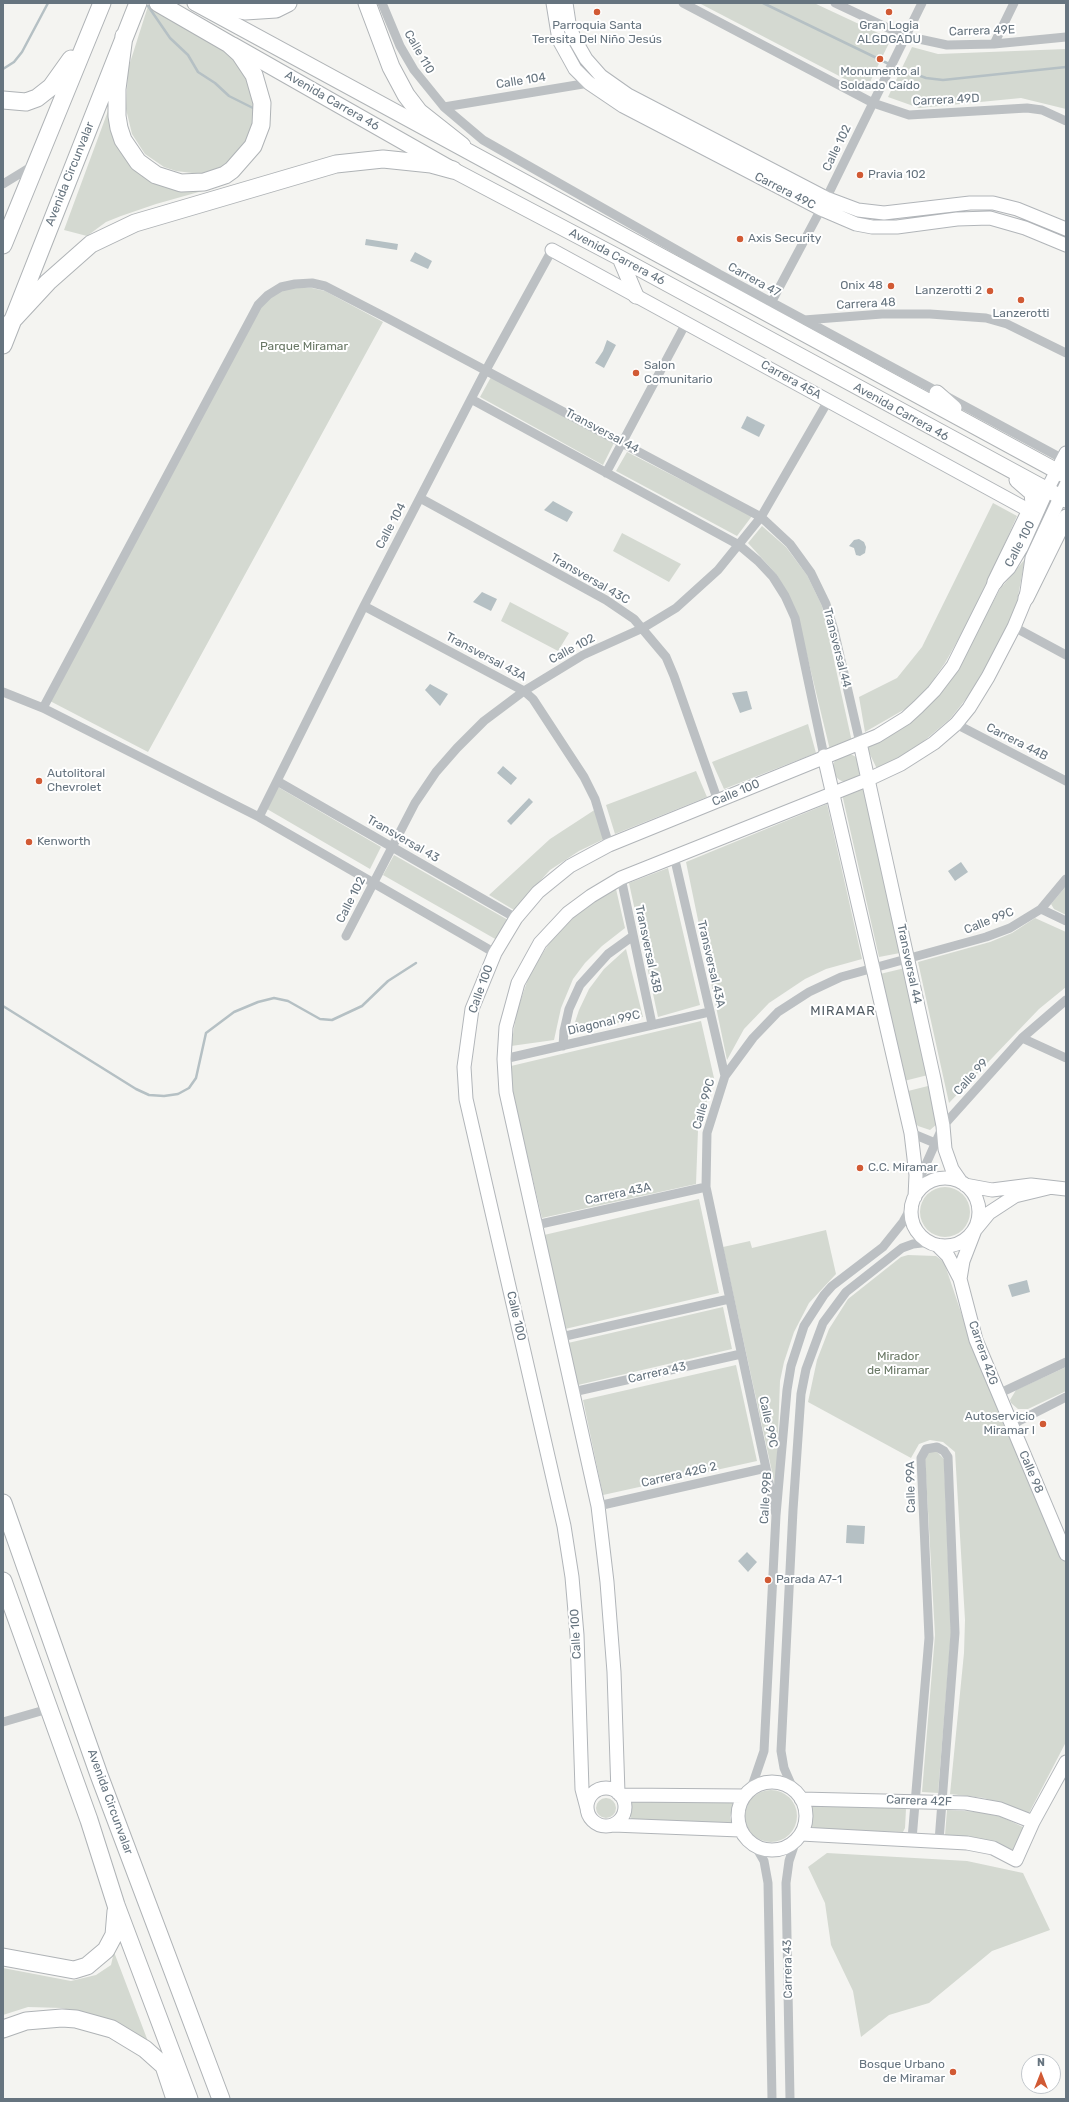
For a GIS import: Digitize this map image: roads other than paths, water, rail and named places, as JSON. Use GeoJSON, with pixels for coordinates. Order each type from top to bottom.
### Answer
{"type":"FeatureCollection","features":[{"type":"Feature","properties":{"kind":"highway"},"geometry":{"type":"LineString","coordinates":[[3,245],[102,3]]}},
{"type":"Feature","properties":{"kind":"highway","name":"Avenida Circunvalar"},"geometry":{"type":"LineString","coordinates":[[3,345],[138,3]]}},
{"type":"Feature","properties":{"kind":"highway"},"geometry":{"type":"LineString","coordinates":[[205,3],[245,11],[276,8],[288,3]]}},
{"type":"Feature","properties":{"kind":"highway"},"geometry":{"type":"LineString","coordinates":[[367,3],[391,67],[406,96],[419,112],[462,146]]}},
{"type":"Feature","properties":{"kind":"highway"},"geometry":{"type":"LineString","coordinates":[[124,36],[117,103],[119,128],[128,148],[138,162],[148,170],[171,180],[193,183],[204,182],[225,175],[247,155],[259,134],[263,114],[258,84],[248,65],[229,44],[164,6]]}},
{"type":"Feature","properties":{"kind":"highway"},"geometry":{"type":"LineString","coordinates":[[3,100],[26,102],[44,94],[60,76],[91,29]]}},
{"type":"Feature","properties":{"kind":"highway"},"geometry":{"type":"LineString","coordinates":[[11,322],[48,282],[91,244],[135,223],[336,164],[363,160],[397,159],[431,164],[453,170]]}},
{"type":"Feature","properties":{"kind":"highway","name":"Avenida Circunvalar"},"geometry":{"type":"LineString","coordinates":[[3,1503],[102,1783],[221,2099]]}},
{"type":"Feature","properties":{"kind":"highway"},"geometry":{"type":"LineString","coordinates":[[3,1581],[89,1820],[116,1905],[190,2099]]}},
{"type":"Feature","properties":{"kind":"highway"},"geometry":{"type":"LineString","coordinates":[[48,1709],[59,1698],[63,1690],[58,1673],[59,1659]]}},
{"type":"Feature","properties":{"kind":"highway"},"geometry":{"type":"LineString","coordinates":[[3,1957],[74,1970],[87,1966],[106,1950],[114,1935],[116,1905]]}},
{"type":"Feature","properties":{"kind":"highway"},"geometry":{"type":"LineString","coordinates":[[3,2029],[26,2021],[62,2018],[76,2019],[112,2029],[145,2049],[164,2066],[176,2099]]}},
{"type":"Feature","properties":{"kind":"main road","name":"Avenida Carrera 46"},"geometry":{"type":"LineString","coordinates":[[196,3],[462,146],[973,425],[1063,464]]}},
{"type":"Feature","properties":{"kind":"main road","name":"Avenida Carrera 46"},"geometry":{"type":"LineString","coordinates":[[164,6],[453,170],[620,258],[967,448],[1047,490],[1064,494]]}},
{"type":"Feature","properties":{"kind":"main road"},"geometry":{"type":"LineString","coordinates":[[666,257],[719,274]]}},
{"type":"Feature","properties":{"kind":"main road"},"geometry":{"type":"LineString","coordinates":[[620,258],[636,296]]}},
{"type":"Feature","properties":{"kind":"main road"},"geometry":{"type":"LineString","coordinates":[[937,393],[973,425]]}},
{"type":"Feature","properties":{"kind":"main road"},"geometry":{"type":"LineString","coordinates":[[967,448],[969,454],[1009,475],[1028,488],[1033,498],[1030,511],[995,582]]}},
{"type":"Feature","properties":{"kind":"main road"},"geometry":{"type":"LineString","coordinates":[[1026,598],[1064,525]]}},
{"type":"Feature","properties":{"kind":"street","name":"Calle 110"},"geometry":{"type":"LineString","coordinates":[[382,3],[400,46],[407,58],[430,92],[444,107]]}},
{"type":"Feature","properties":{"kind":"street"},"geometry":{"type":"LineString","coordinates":[[553,3],[562,23]]}},
{"type":"Feature","properties":{"kind":"street"},"geometry":{"type":"LineString","coordinates":[[562,23],[566,3]]}},
{"type":"Feature","properties":{"kind":"street","name":"Carrera 49D"},"geometry":{"type":"LineString","coordinates":[[683,3],[873,103],[909,115],[1028,108],[1042,110],[1066,121]]}},
{"type":"Feature","properties":{"kind":"street","name":"Carrera 49E"},"geometry":{"type":"LineString","coordinates":[[836,3],[905,36],[947,45],[994,44],[1066,37]]}},
{"type":"Feature","properties":{"kind":"street","name":"Calle 102"},"geometry":{"type":"LineString","coordinates":[[770,303],[823,204],[922,3]]}},
{"type":"Feature","properties":{"kind":"street"},"geometry":{"type":"LineString","coordinates":[[994,44],[1014,3]]}},
{"type":"Feature","properties":{"kind":"street","name":"Carrera 49C"},"geometry":{"type":"LineString","coordinates":[[562,23],[574,38],[586,59],[601,76],[628,95],[856,224],[872,227],[897,227],[957,219],[990,218],[1025,228],[1066,245]]}},
{"type":"Feature","properties":{"kind":"street","name":"Carrera 49C"},"geometry":{"type":"LineString","coordinates":[[562,23],[560,40],[566,54],[575,69],[588,83],[622,106],[823,204],[884,213],[970,203],[993,203],[1018,209],[1066,229]]}},
{"type":"Feature","properties":{"kind":"street","name":"Calle 104"},"geometry":{"type":"LineString","coordinates":[[444,107],[588,83],[601,76]]}},
{"type":"Feature","properties":{"kind":"street","name":"Carrera 47"},"geometry":{"type":"LineString","coordinates":[[444,107],[483,140],[770,303],[937,393],[1063,464]]}},
{"type":"Feature","properties":{"kind":"street"},"geometry":{"type":"LineString","coordinates":[[3,184],[36,164]]}},
{"type":"Feature","properties":{"kind":"street","name":"Calle 104"},"geometry":{"type":"LineString","coordinates":[[259,817],[364,606],[486,370],[552,250]]}},
{"type":"Feature","properties":{"kind":"street","name":"Carrera 45A"},"geometry":{"type":"LineString","coordinates":[[552,250],[1030,511]]}},
{"type":"Feature","properties":{"kind":"street","name":"Transversal 44"},"geometry":{"type":"LineString","coordinates":[[43,708],[258,305],[268,295],[281,287],[312,283],[325,286],[623,442],[761,517],[790,544],[811,573],[826,604],[834,630],[869,779],[943,1126],[946,1154],[952,1168],[963,1183]]}},
{"type":"Feature","properties":{"kind":"street","name":"Carrera 48"},"geometry":{"type":"LineString","coordinates":[[804,320],[882,314],[930,314],[986,318],[1007,324],[1066,353]]}},
{"type":"Feature","properties":{"kind":"street"},"geometry":{"type":"LineString","coordinates":[[606,473],[686,324]]}},
{"type":"Feature","properties":{"kind":"street"},"geometry":{"type":"LineString","coordinates":[[471,399],[739,545],[773,577],[785,596],[795,618],[824,756],[834,793],[912,1133],[914,1196],[913,1223],[917,1231],[934,1243]]}},
{"type":"Feature","properties":{"kind":"street","name":"Calle 102"},"geometry":{"type":"LineString","coordinates":[[346,936],[415,803],[436,772],[484,722],[524,691],[583,655],[643,628],[676,608],[718,570],[761,517],[828,401]]}},
{"type":"Feature","properties":{"kind":"street","name":"Calle 100"},"geometry":{"type":"LineString","coordinates":[[587,1808],[582,1788],[574,1606],[564,1526],[466,1099],[464,1067],[472,1009],[495,953],[516,918],[538,892],[570,866],[609,845],[824,756],[877,736],[906,718],[934,691],[953,666],[995,582],[1009,568],[1047,490],[1063,464]]}},
{"type":"Feature","properties":{"kind":"street","name":"Calle 100"},"geometry":{"type":"LineString","coordinates":[[619,1794],[614,1672],[607,1582],[598,1506],[506,1092],[504,1059],[506,1027],[512,1001],[526,966],[540,943],[568,913],[591,896],[621,878],[869,779],[901,764],[934,743],[956,724],[969,708],[988,677],[1014,627],[1026,598],[1032,558],[1064,494]]}},
{"type":"Feature","properties":{"kind":"street","name":"Transversal 43C"},"geometry":{"type":"LineString","coordinates":[[420,498],[606,600],[634,619],[643,628],[666,658],[674,676],[718,801]]}},
{"type":"Feature","properties":{"kind":"street","name":"Transversal 43A"},"geometry":{"type":"LineString","coordinates":[[364,606],[524,691],[533,699],[584,777],[597,804],[609,845]]}},
{"type":"Feature","properties":{"kind":"street"},"geometry":{"type":"LineString","coordinates":[[1014,627],[1066,655]]}},
{"type":"Feature","properties":{"kind":"street"},"geometry":{"type":"LineString","coordinates":[[3,692],[43,708],[259,817],[495,953]]}},
{"type":"Feature","properties":{"kind":"street","name":"Carrera 44B"},"geometry":{"type":"LineString","coordinates":[[956,724],[1066,781]]}},
{"type":"Feature","properties":{"kind":"street","name":"Transversal 43"},"geometry":{"type":"LineString","coordinates":[[277,781],[516,918]]}},
{"type":"Feature","properties":{"kind":"street","name":"Transversal 43A"},"geometry":{"type":"LineString","coordinates":[[674,856],[724,1076]]}},
{"type":"Feature","properties":{"kind":"street","name":"Transversal 43B"},"geometry":{"type":"LineString","coordinates":[[621,878],[652,1024]]}},
{"type":"Feature","properties":{"kind":"street","name":"Calle 99C"},"geometry":{"type":"LineString","coordinates":[[776,1515],[706,1187],[708,1133],[724,1076],[753,1038],[778,1012],[824,984],[873,968],[986,938],[1010,928],[1041,909],[1066,879]]}},
{"type":"Feature","properties":{"kind":"street"},"geometry":{"type":"LineString","coordinates":[[1041,909],[1066,921]]}},
{"type":"Feature","properties":{"kind":"street"},"geometry":{"type":"LineString","coordinates":[[563,1046],[564,1031],[569,1009],[580,985],[608,954],[633,936]]}},
{"type":"Feature","properties":{"kind":"street","name":"Calle 99"},"geometry":{"type":"LineString","coordinates":[[914,1196],[943,1126],[1022,1038],[1066,1000]]}},
{"type":"Feature","properties":{"kind":"street","name":"Diagonal 99C"},"geometry":{"type":"LineString","coordinates":[[504,1059],[652,1024],[710,1012]]}},
{"type":"Feature","properties":{"kind":"street"},"geometry":{"type":"LineString","coordinates":[[1022,1038],[1066,1058]]}},
{"type":"Feature","properties":{"kind":"street"},"geometry":{"type":"LineString","coordinates":[[912,1133],[935,1143]]}},
{"type":"Feature","properties":{"kind":"street"},"geometry":{"type":"LineString","coordinates":[[914,1196],[935,1180],[952,1179],[992,1190],[1021,1185],[1066,1189]]}},
{"type":"Feature","properties":{"kind":"street"},"geometry":{"type":"LineString","coordinates":[[963,1183],[977,1198],[980,1209],[979,1220],[974,1230]]}},
{"type":"Feature","properties":{"kind":"street","name":"Carrera 43A"},"geometry":{"type":"LineString","coordinates":[[536,1225],[706,1187]]}},
{"type":"Feature","properties":{"kind":"street"},"geometry":{"type":"LineString","coordinates":[[748,1792],[738,1813],[740,1830],[747,1840],[756,1847],[766,1850],[777,1850],[787,1846],[798,1837],[805,1823],[805,1811],[784,1768],[781,1751],[793,1510],[801,1394],[806,1369],[823,1323],[846,1292],[902,1248],[914,1244],[934,1243],[946,1246],[957,1244],[967,1239],[989,1214],[1009,1200],[1023,1194],[1048,1188]]}},
{"type":"Feature","properties":{"kind":"street","name":"Calle 99B"},"geometry":{"type":"LineString","coordinates":[[748,1792],[764,1751],[776,1515],[787,1390],[791,1366],[800,1337],[809,1318],[832,1286],[883,1247],[903,1222],[914,1196]]}},
{"type":"Feature","properties":{"kind":"street","name":"Carrera 42G"},"geometry":{"type":"LineString","coordinates":[[960,1279],[965,1256],[974,1230]]}},
{"type":"Feature","properties":{"kind":"street","name":"Carrera 42G"},"geometry":{"type":"LineString","coordinates":[[934,1243],[948,1256],[960,1279],[976,1340],[1011,1425]]}},
{"type":"Feature","properties":{"kind":"street"},"geometry":{"type":"LineString","coordinates":[[561,1337],[729,1299]]}},
{"type":"Feature","properties":{"kind":"street","name":"Carrera 43"},"geometry":{"type":"LineString","coordinates":[[573,1392],[741,1354]]}},
{"type":"Feature","properties":{"kind":"street"},"geometry":{"type":"LineString","coordinates":[[998,1394],[1066,1362]]}},
{"type":"Feature","properties":{"kind":"street"},"geometry":{"type":"LineString","coordinates":[[1011,1425],[1066,1397]]}},
{"type":"Feature","properties":{"kind":"street","name":"Calle 98"},"geometry":{"type":"LineString","coordinates":[[1011,1425],[1066,1554]]}},
{"type":"Feature","properties":{"kind":"street","name":"Calle 99A"},"geometry":{"type":"LineString","coordinates":[[912,1840],[914,1801],[929,1638],[921,1458],[926,1449],[937,1447],[944,1451],[948,1457],[955,1633],[939,1841]]}},
{"type":"Feature","properties":{"kind":"street","name":"Carrera 42G 2"},"geometry":{"type":"LineString","coordinates":[[598,1506],[766,1468]]}},
{"type":"Feature","properties":{"kind":"street"},"geometry":{"type":"LineString","coordinates":[[3,1722],[48,1709]]}},
{"type":"Feature","properties":{"kind":"street"},"geometry":{"type":"LineString","coordinates":[[798,1837],[967,1843],[993,1848],[1016,1860],[1033,1822],[1066,1762]]}},
{"type":"Feature","properties":{"kind":"street"},"geometry":{"type":"LineString","coordinates":[[740,1830],[613,1825],[601,1826],[591,1819],[587,1808],[590,1798],[598,1791],[608,1789],[619,1794],[748,1792],[762,1784],[773,1782],[784,1785],[798,1795]]}},
{"type":"Feature","properties":{"kind":"street"},"geometry":{"type":"LineString","coordinates":[[613,1825],[624,1814],[625,1804],[619,1794]]}},
{"type":"Feature","properties":{"kind":"street","name":"Carrera 42F"},"geometry":{"type":"LineString","coordinates":[[798,1795],[942,1802],[988,1806],[1033,1822]]}},
{"type":"Feature","properties":{"kind":"street","name":"Carrera 43"},"geometry":{"type":"LineString","coordinates":[[790,2099],[786,1882],[789,1861],[798,1837]]}},
{"type":"Feature","properties":{"kind":"street","name":"Carrera 43"},"geometry":{"type":"LineString","coordinates":[[756,1847],[764,1861],[768,1883],[772,2099]]}},
{"type":"Feature","properties":{"kind":"waterway"},"geometry":{"type":"LineString","coordinates":[[3,69],[14,62],[22,52],[48,3]]}},
{"type":"Feature","properties":{"kind":"waterway"},"geometry":{"type":"LineString","coordinates":[[763,3],[889,64]]}},
{"type":"Feature","properties":{"kind":"waterway"},"geometry":{"type":"LineString","coordinates":[[148,6],[170,38],[188,55],[198,72],[215,83],[229,96],[255,109]]}},
{"type":"Feature","properties":{"kind":"waterway"},"geometry":{"type":"LineString","coordinates":[[893,66],[926,78],[943,80],[1066,67]]}},
{"type":"Feature","properties":{"kind":"waterway"},"geometry":{"type":"LineString","coordinates":[[3,1006],[136,1089],[149,1095],[164,1096],[178,1094],[189,1088],[196,1078],[206,1033],[234,1012],[258,1002],[274,998],[288,1001],[320,1019],[332,1020],[362,1006],[388,981],[416,963]]}},
{"type":"Feature","properties":{"kind":"place","name":"Parroquia Santa Teresita Del Niño Jesús"},"geometry":{"type":"Point","coordinates":[597,12]}},
{"type":"Feature","properties":{"kind":"place","name":"Gran Logia ALGDGADU"},"geometry":{"type":"Point","coordinates":[889,12]}},
{"type":"Feature","properties":{"kind":"place","name":"Monumento al Soldado Caído"},"geometry":{"type":"Point","coordinates":[880,59]}},
{"type":"Feature","properties":{"kind":"place","name":"Pravia 102"},"geometry":{"type":"Point","coordinates":[860,175]}},
{"type":"Feature","properties":{"kind":"place","name":"Axis Security"},"geometry":{"type":"Point","coordinates":[740,239]}},
{"type":"Feature","properties":{"kind":"place","name":"Onix 48"},"geometry":{"type":"Point","coordinates":[891,286]}},
{"type":"Feature","properties":{"kind":"place","name":"Lanzerotti 2"},"geometry":{"type":"Point","coordinates":[990,291]}},
{"type":"Feature","properties":{"kind":"place","name":"Lanzerotti"},"geometry":{"type":"Point","coordinates":[1021,300]}},
{"type":"Feature","properties":{"kind":"place","name":"Salon Comunitario"},"geometry":{"type":"Point","coordinates":[636,373]}},
{"type":"Feature","properties":{"kind":"place","name":"Autolitoral Chevrolet"},"geometry":{"type":"Point","coordinates":[39,781]}},
{"type":"Feature","properties":{"kind":"place","name":"Kenworth"},"geometry":{"type":"Point","coordinates":[29,842]}},
{"type":"Feature","properties":{"kind":"place","name":"C.C. Miramar"},"geometry":{"type":"Point","coordinates":[860,1168]}},
{"type":"Feature","properties":{"kind":"place","name":"Autoservicio Miramar I"},"geometry":{"type":"Point","coordinates":[1043,1424]}},
{"type":"Feature","properties":{"kind":"place","name":"Parada A7-1"},"geometry":{"type":"Point","coordinates":[768,1580]}},
{"type":"Feature","properties":{"kind":"place","name":"Bosque Urbano de Miramar"},"geometry":{"type":"Point","coordinates":[953,2072]}},
{"type":"Feature","properties":{"kind":"district","name":"MIRAMAR"},"geometry":{"type":"Point","coordinates":[843,1011]}},
{"type":"Feature","properties":{"kind":"park label","name":"Parque Miramar"},"geometry":{"type":"Point","coordinates":[304,347]}},
{"type":"Feature","properties":{"kind":"park label","name":"Mirador de Miramar"},"geometry":{"type":"Point","coordinates":[898,1364]}}]}
